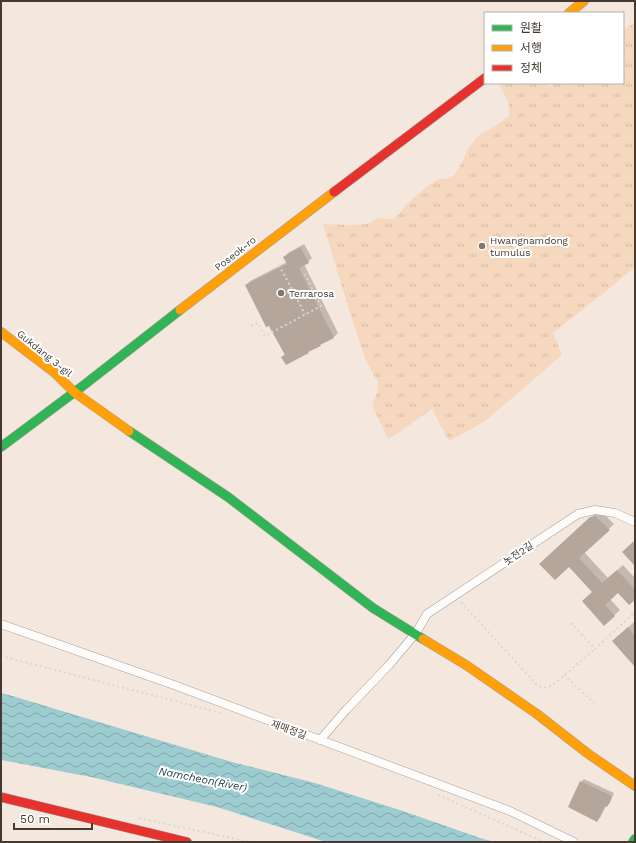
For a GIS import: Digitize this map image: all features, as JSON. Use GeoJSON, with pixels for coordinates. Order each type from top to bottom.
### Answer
{"type":"FeatureCollection","features":[{"type":"Feature","properties":{"kind":"street"},"geometry":{"type":"LineString","coordinates":[[570,12],[584,1]]}},
{"type":"Feature","properties":{"kind":"street","name":"Poseok-ro"},"geometry":{"type":"LineString","coordinates":[[1,447],[285,228],[484,79]]}},
{"type":"Feature","properties":{"kind":"street","name":"Gukdang 3-gil"},"geometry":{"type":"LineString","coordinates":[[1,332],[55,372],[74,392],[140,440],[228,497],[373,608],[472,669],[537,714],[587,753],[635,786]]}},
{"type":"Feature","properties":{"kind":"street","name":"놋전2길"},"geometry":{"type":"LineString","coordinates":[[320,740],[416,634],[427,614],[578,514],[595,510],[615,513],[635,522]]}},
{"type":"Feature","properties":{"kind":"street","name":"재매정길"},"geometry":{"type":"LineString","coordinates":[[1,624],[174,685],[510,812],[574,842]]}},
{"type":"Feature","properties":{"kind":"street"},"geometry":{"type":"LineString","coordinates":[[1,797],[187,842]]}},
{"type":"Feature","properties":{"kind":"path"},"geometry":{"type":"LineString","coordinates":[[280,265],[305,314]]}},
{"type":"Feature","properties":{"kind":"path"},"geometry":{"type":"LineString","coordinates":[[251,326],[258,323],[265,336],[321,306],[305,274]]}},
{"type":"Feature","properties":{"kind":"path"},"geometry":{"type":"LineString","coordinates":[[455,595],[536,684],[542,688],[548,687],[555,683],[635,612]]}},
{"type":"Feature","properties":{"kind":"path"},"geometry":{"type":"LineString","coordinates":[[571,623],[595,649]]}},
{"type":"Feature","properties":{"kind":"path"},"geometry":{"type":"LineString","coordinates":[[1,656],[226,715]]}},
{"type":"Feature","properties":{"kind":"path"},"geometry":{"type":"LineString","coordinates":[[564,675],[594,704]]}},
{"type":"Feature","properties":{"kind":"path"},"geometry":{"type":"LineString","coordinates":[[436,794],[544,842]]}},
{"type":"Feature","properties":{"kind":"green space","name":"Hwangnamdong tumulus"},"geometry":{"type":"Polygon","coordinates":[[[635,23],[635,267],[553,333],[562,355],[484,422],[449,441],[432,409],[388,439],[372,405],[377,393],[378,382],[366,361],[323,224],[367,224],[379,218],[393,219],[426,187],[438,179],[445,179],[453,176],[459,168],[468,149],[478,136],[509,116],[509,103],[499,84],[545,84],[551,86],[554,84],[624,84],[624,29],[635,23]]]}},
{"type":"Feature","properties":{"kind":"water","name":"Namcheon(River)"},"geometry":{"type":"Polygon","coordinates":[[[1,693],[232,762],[315,783],[495,842],[326,842],[217,807],[91,777],[1,760],[1,693]]]}},
{"type":"Feature","properties":{"kind":"building"},"geometry":{"type":"Polygon","coordinates":[[[300,247],[309,263],[299,268],[334,338],[286,365],[281,357],[285,355],[269,326],[266,327],[245,285],[287,264],[283,257],[300,247]]]}},
{"type":"Feature","properties":{"kind":"building"},"geometry":{"type":"Polygon","coordinates":[[[595,516],[610,530],[579,558],[602,583],[617,570],[635,590],[635,600],[629,605],[618,593],[605,605],[615,616],[604,626],[582,601],[592,592],[569,567],[555,580],[539,564],[590,517],[595,516]]]}},
{"type":"Feature","properties":{"kind":"building"},"geometry":{"type":"Polygon","coordinates":[[[635,540],[635,566],[622,552],[635,540]]]}},
{"type":"Feature","properties":{"kind":"building"},"geometry":{"type":"Polygon","coordinates":[[[628,627],[635,636],[635,667],[612,641],[628,627]]]}},
{"type":"Feature","properties":{"kind":"building"},"geometry":{"type":"Polygon","coordinates":[[[580,781],[612,796],[597,822],[568,807],[580,781]]]}},
{"type":"Feature","properties":{"kind":"traffic: fast"},"geometry":{"type":"LineString","coordinates":[[1,447],[84,385],[180,310]]}},
{"type":"Feature","properties":{"kind":"traffic: fast"},"geometry":{"type":"LineString","coordinates":[[129,431],[228,497],[373,608],[423,639]]}},
{"type":"Feature","properties":{"kind":"traffic: slow"},"geometry":{"type":"LineString","coordinates":[[570,12],[584,1]]}},
{"type":"Feature","properties":{"kind":"traffic: slow"},"geometry":{"type":"LineString","coordinates":[[180,310],[334,192]]}},
{"type":"Feature","properties":{"kind":"traffic: slow"},"geometry":{"type":"LineString","coordinates":[[1,332],[55,373],[74,392],[129,431]]}},
{"type":"Feature","properties":{"kind":"traffic: slow"},"geometry":{"type":"LineString","coordinates":[[423,639],[466,665],[537,714],[587,753],[635,786]]}},
{"type":"Feature","properties":{"kind":"traffic: jam"},"geometry":{"type":"LineString","coordinates":[[334,192],[484,79]]}},
{"type":"Feature","properties":{"kind":"traffic: jam"},"geometry":{"type":"LineString","coordinates":[[1,797],[187,842]]}},
{"type":"Feature","properties":{"kind":"place","name":"Hwangnamdong tumulus"},"geometry":{"type":"Point","coordinates":[482,246]}},
{"type":"Feature","properties":{"kind":"place","name":"Terrarosa"},"geometry":{"type":"Point","coordinates":[281,293]}}]}
